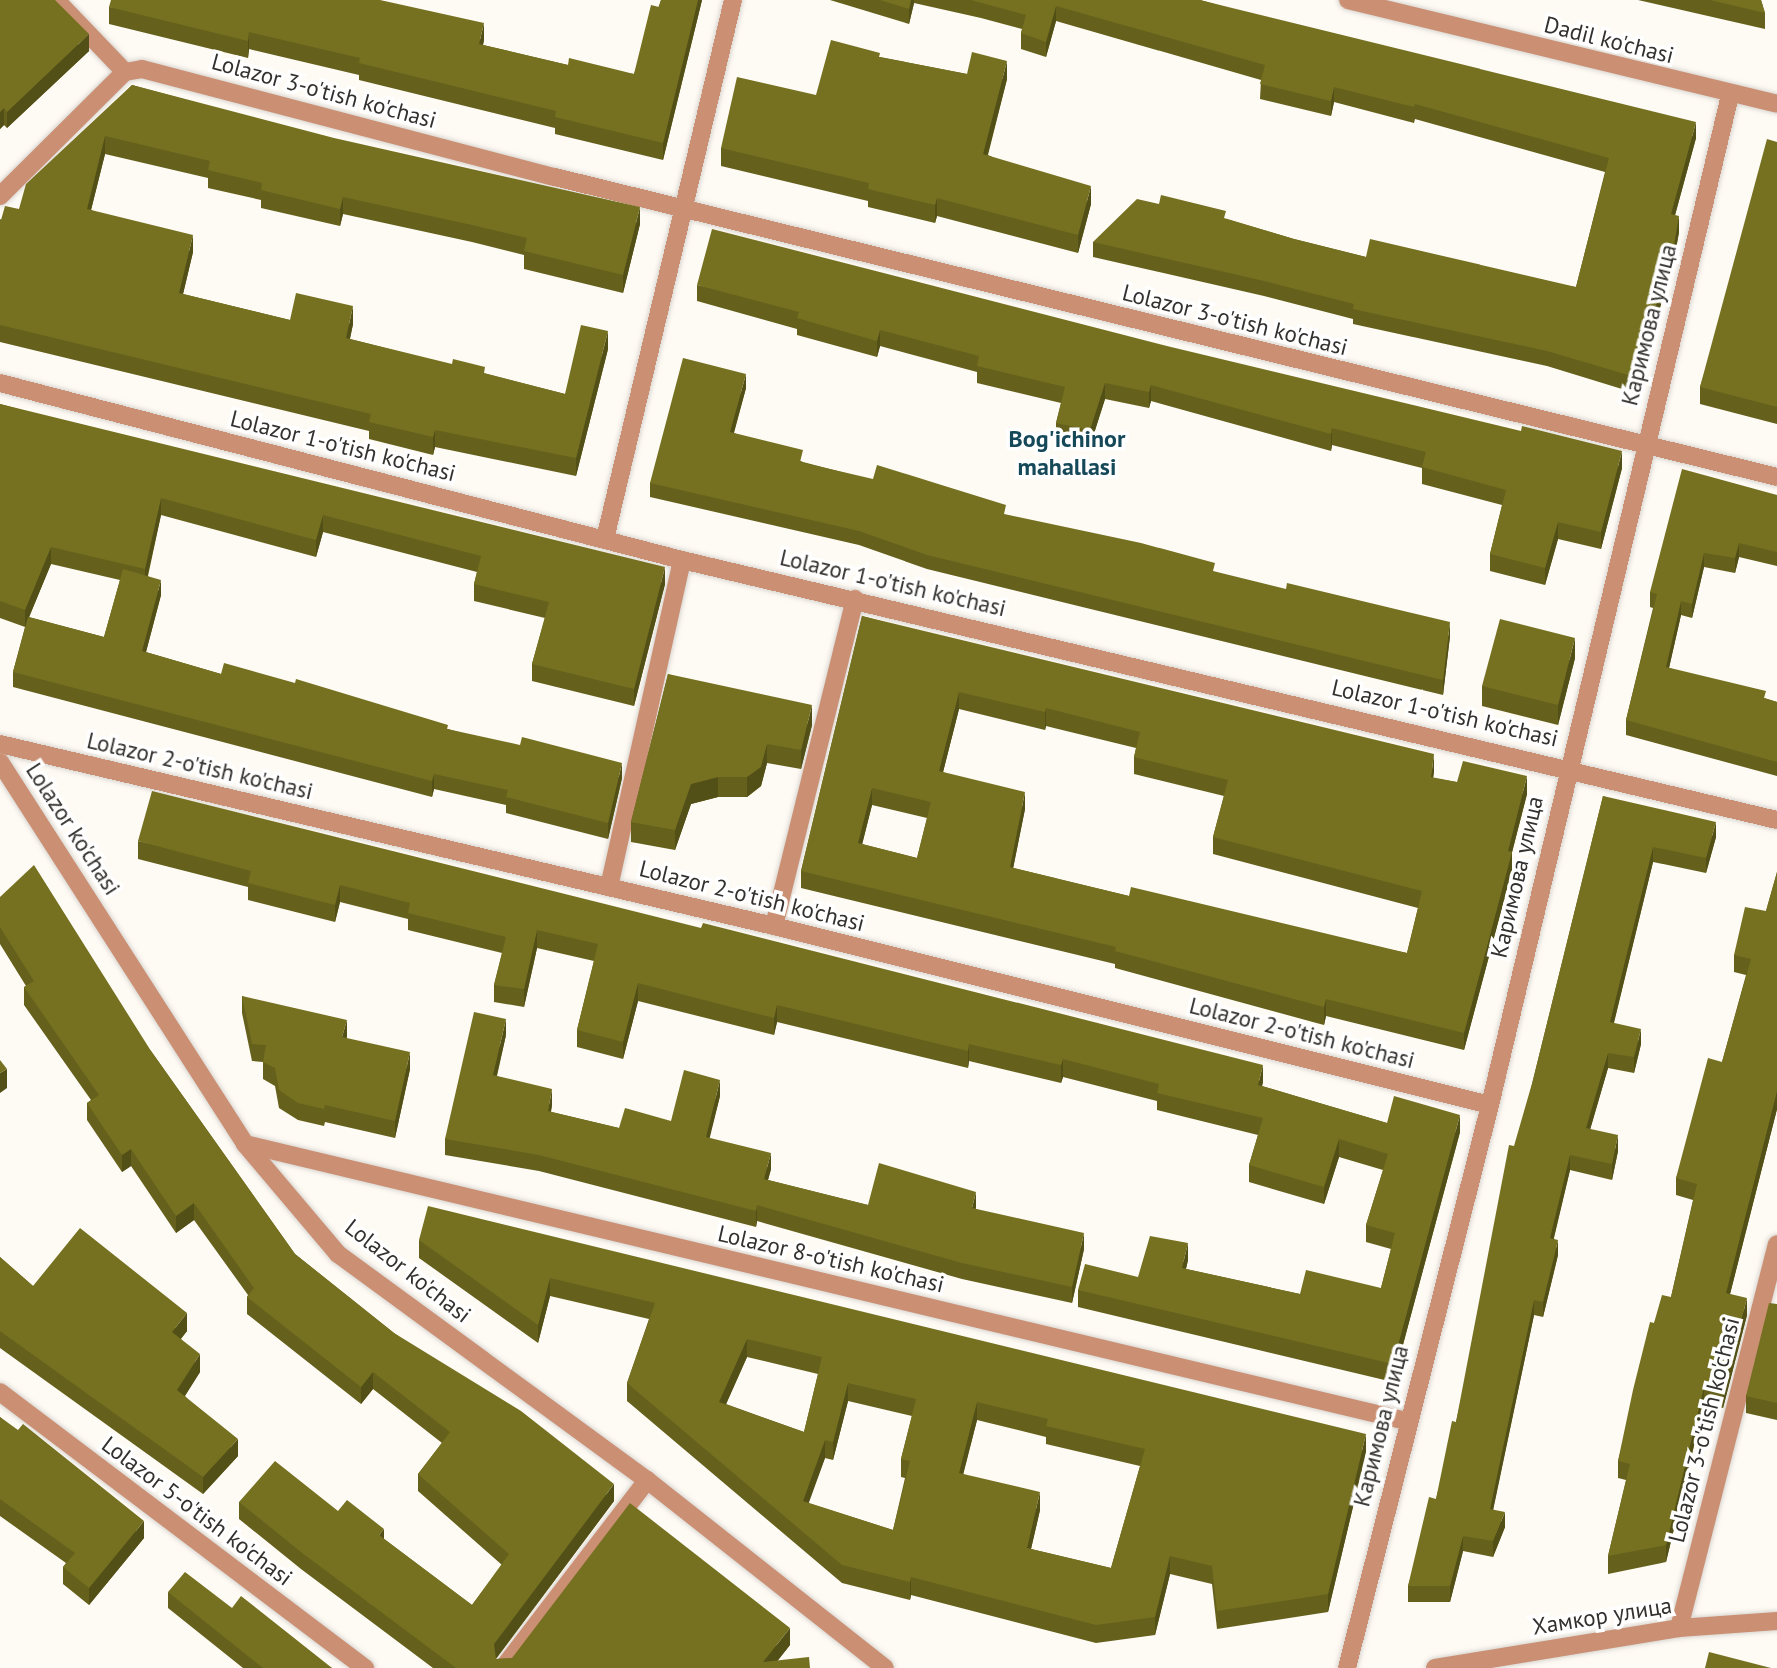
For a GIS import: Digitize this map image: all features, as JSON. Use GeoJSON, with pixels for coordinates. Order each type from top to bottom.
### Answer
{"type":"FeatureCollection","features":[{"type":"Feature","properties":{"kind":"street"},"geometry":{"type":"LineString","coordinates":[[0,196],[125,72],[56,0]]}},
{"type":"Feature","properties":{"kind":"street"},"geometry":{"type":"LineString","coordinates":[[605,539],[733,0]]}},
{"type":"Feature","properties":{"kind":"street","name":"Dadil ko'chasi"},"geometry":{"type":"LineString","coordinates":[[1348,0],[1730,95],[1777,104]]}},
{"type":"Feature","properties":{"kind":"street","name":"Lolazor 3-o'tish ko'chasi"},"geometry":{"type":"LineString","coordinates":[[125,72],[142,69],[682,208],[1644,447],[1777,477]]}},
{"type":"Feature","properties":{"kind":"street","name":"Каримова улица"},"geometry":{"type":"LineString","coordinates":[[1346,1668],[1406,1421],[1490,1105],[1567,768],[1730,95]]}},
{"type":"Feature","properties":{"kind":"street","name":"Lolazor 1-o'tish ko'chasi"},"geometry":{"type":"LineString","coordinates":[[0,383],[682,560],[1777,820]]}},
{"type":"Feature","properties":{"kind":"street"},"geometry":{"type":"LineString","coordinates":[[609,887],[682,560]]}},
{"type":"Feature","properties":{"kind":"street"},"geometry":{"type":"LineString","coordinates":[[774,926],[855,599]]}},
{"type":"Feature","properties":{"kind":"street","name":"Lolazor 2-o'tish ko'chasi"},"geometry":{"type":"LineString","coordinates":[[0,744],[774,926],[1490,1105]]}},
{"type":"Feature","properties":{"kind":"street","name":"Lolazor ko'chasi"},"geometry":{"type":"LineString","coordinates":[[0,762],[245,1144],[338,1254],[647,1480],[885,1668]]}},
{"type":"Feature","properties":{"kind":"street","name":"Lolazor 8-o'tish ko'chasi"},"geometry":{"type":"LineString","coordinates":[[245,1144],[1406,1421]]}},
{"type":"Feature","properties":{"kind":"street","name":"Lolazor 3-o'tish ko'chasi"},"geometry":{"type":"LineString","coordinates":[[1679,1628],[1777,1244]]}},
{"type":"Feature","properties":{"kind":"street","name":"Lolazor 5-o'tish ko'chasi"},"geometry":{"type":"LineString","coordinates":[[0,1392],[365,1668]]}},
{"type":"Feature","properties":{"kind":"street"},"geometry":{"type":"LineString","coordinates":[[503,1668],[647,1480]]}},
{"type":"Feature","properties":{"kind":"street","name":"Хамкор улица"},"geometry":{"type":"LineString","coordinates":[[1435,1668],[1524,1660],[1679,1628],[1777,1621]]}},
{"type":"Feature","properties":{"kind":"building"},"geometry":{"type":"Polygon","coordinates":[[[0,0],[55,0],[89,34],[7,112],[4,108],[0,112],[0,0]]]}},
{"type":"Feature","properties":{"kind":"building"},"geometry":{"type":"Polygon","coordinates":[[[111,0],[380,0],[484,23],[479,44],[568,65],[569,58],[634,74],[651,5],[659,7],[661,0],[698,0],[663,143],[555,117],[556,111],[359,63],[360,58],[249,32],[248,41],[109,7],[111,0]]]}},
{"type":"Feature","properties":{"kind":"building"},"geometry":{"type":"Polygon","coordinates":[[[880,0],[911,0],[909,9],[880,0]]]}},
{"type":"Feature","properties":{"kind":"building"},"geometry":{"type":"Polygon","coordinates":[[[971,0],[1200,0],[1696,122],[1671,214],[1679,216],[1674,245],[1635,377],[1547,351],[1353,309],[1354,304],[1093,242],[1137,199],[1159,204],[1161,195],[1226,211],[1224,218],[1366,257],[1370,239],[1576,287],[1609,158],[1415,104],[1414,107],[1334,87],[1331,101],[1260,84],[1265,65],[1056,6],[1046,42],[1021,33],[1026,15],[971,0]]]}},
{"type":"Feature","properties":{"kind":"building"},"geometry":{"type":"Polygon","coordinates":[[[1710,0],[1761,0],[1765,13],[1710,0]]]}},
{"type":"Feature","properties":{"kind":"building"},"geometry":{"type":"Polygon","coordinates":[[[831,40],[880,53],[879,57],[967,74],[972,52],[1007,61],[983,154],[1091,186],[1078,235],[937,198],[935,205],[868,189],[869,183],[721,148],[737,77],[816,95],[831,40]]]}},
{"type":"Feature","properties":{"kind":"building"},"geometry":{"type":"Polygon","coordinates":[[[132,85],[334,138],[640,207],[623,275],[524,251],[527,238],[472,225],[343,197],[340,209],[261,190],[262,183],[208,170],[210,161],[105,136],[87,209],[193,235],[179,293],[290,320],[296,293],[353,306],[346,338],[452,364],[453,359],[485,367],[484,373],[565,394],[581,325],[608,331],[576,458],[435,430],[433,437],[369,422],[371,414],[0,325],[0,219],[5,206],[19,209],[26,184],[132,85]]]}},
{"type":"Feature","properties":{"kind":"building"},"geometry":{"type":"Polygon","coordinates":[[[1767,139],[1777,142],[1777,407],[1700,387],[1767,139]]]}},
{"type":"Feature","properties":{"kind":"building"},"geometry":{"type":"Polygon","coordinates":[[[712,229],[1171,347],[1521,431],[1522,426],[1622,451],[1601,532],[1558,522],[1545,568],[1490,554],[1506,490],[1422,467],[1426,452],[1332,428],[1331,434],[1151,385],[1149,392],[1105,383],[1090,430],[1056,423],[1065,387],[977,366],[979,356],[880,330],[877,341],[797,318],[799,312],[697,285],[712,229]]]}},
{"type":"Feature","properties":{"kind":"building"},"geometry":{"type":"Polygon","coordinates":[[[683,358],[746,374],[730,432],[803,450],[800,462],[873,479],[877,465],[1006,505],[1004,514],[1141,543],[1215,563],[1213,571],[1286,589],[1287,583],[1450,622],[1443,680],[927,555],[859,531],[650,483],[683,358]]]}},
{"type":"Feature","properties":{"kind":"building"},"geometry":{"type":"Polygon","coordinates":[[[0,404],[665,567],[634,689],[532,664],[549,602],[474,584],[481,556],[323,515],[316,540],[161,498],[145,569],[51,547],[25,610],[0,601],[0,404]]]}},
{"type":"Feature","properties":{"kind":"building"},"geometry":{"type":"Polygon","coordinates":[[[1682,469],[1777,495],[1777,552],[1739,543],[1735,558],[1704,553],[1692,604],[1681,601],[1666,667],[1766,691],[1764,698],[1777,702],[1777,762],[1626,720],[1657,594],[1650,592],[1682,469]]]}},
{"type":"Feature","properties":{"kind":"building"},"geometry":{"type":"Polygon","coordinates":[[[123,569],[161,580],[142,651],[221,674],[224,663],[295,683],[296,679],[448,725],[447,729],[520,745],[522,737],[622,763],[608,823],[506,797],[508,790],[434,774],[432,781],[13,672],[28,617],[104,637],[123,569]]]}},
{"type":"Feature","properties":{"kind":"building"},"geometry":{"type":"Polygon","coordinates":[[[862,616],[1434,754],[1431,777],[1457,782],[1463,761],[1527,776],[1508,851],[1512,852],[1464,1033],[1326,999],[1324,1007],[1115,951],[1116,947],[801,871],[862,616]],[[959,692],[939,771],[1025,792],[1010,867],[1129,896],[1131,887],[1407,953],[1422,891],[1213,837],[1228,780],[1134,757],[1140,732],[1046,708],[1045,712],[959,692]],[[872,788],[858,843],[917,858],[931,802],[872,788]]]}},
{"type":"Feature","properties":{"kind":"building"},"geometry":{"type":"Polygon","coordinates":[[[1500,619],[1575,638],[1558,705],[1482,686],[1500,619]]]}},
{"type":"Feature","properties":{"kind":"building"},"geometry":{"type":"Polygon","coordinates":[[[668,674],[812,705],[801,750],[767,744],[761,767],[747,777],[718,777],[691,784],[675,830],[631,822],[668,674]]]}},
{"type":"Feature","properties":{"kind":"building"},"geometry":{"type":"Polygon","coordinates":[[[152,791],[701,928],[703,923],[1263,1065],[1258,1085],[1387,1123],[1394,1096],[1460,1115],[1393,1364],[1078,1290],[1085,1264],[1138,1277],[1150,1236],[1188,1243],[1182,1268],[1300,1294],[1306,1270],[1381,1288],[1395,1233],[1366,1225],[1388,1154],[1339,1139],[1324,1187],[1249,1165],[1263,1118],[1157,1093],[1159,1084],[1063,1059],[1061,1065],[969,1044],[968,1051],[777,1005],[774,1018],[638,983],[623,1042],[577,1030],[598,944],[537,930],[524,989],[494,985],[506,937],[408,913],[410,903],[340,885],[335,905],[248,883],[251,871],[138,841],[152,791]]]}},
{"type":"Feature","properties":{"kind":"building"},"geometry":{"type":"Polygon","coordinates":[[[1603,796],[1716,822],[1706,858],[1653,847],[1610,1022],[1641,1029],[1634,1057],[1608,1053],[1586,1128],[1618,1135],[1612,1164],[1570,1155],[1550,1238],[1558,1240],[1543,1302],[1534,1300],[1490,1509],[1505,1512],[1493,1541],[1463,1536],[1450,1586],[1408,1586],[1429,1497],[1436,1499],[1452,1421],[1456,1422],[1509,1145],[1514,1146],[1533,1080],[1603,796]]]}},
{"type":"Feature","properties":{"kind":"building"},"geometry":{"type":"Polygon","coordinates":[[[34,865],[151,1051],[295,1254],[394,1333],[521,1411],[614,1484],[494,1644],[496,1659],[512,1658],[630,1503],[790,1628],[763,1662],[809,1657],[810,1668],[456,1668],[239,1502],[275,1461],[338,1511],[347,1500],[384,1529],[379,1535],[472,1605],[509,1554],[418,1474],[450,1432],[373,1372],[361,1387],[247,1297],[254,1288],[194,1203],[176,1216],[131,1149],[122,1155],[87,1103],[99,1095],[24,987],[34,981],[0,927],[0,897],[34,865]]]}},
{"type":"Feature","properties":{"kind":"building"},"geometry":{"type":"Polygon","coordinates":[[[1777,872],[1777,1091],[1726,1293],[1747,1298],[1723,1391],[1704,1387],[1666,1545],[1608,1556],[1630,1464],[1618,1461],[1633,1390],[1650,1322],[1654,1323],[1662,1295],[1671,1297],[1697,1184],[1676,1178],[1708,1058],[1722,1062],[1751,959],[1734,955],[1745,907],[1766,911],[1777,872]]]}},
{"type":"Feature","properties":{"kind":"building"},"geometry":{"type":"Polygon","coordinates":[[[242,996],[347,1020],[342,1037],[410,1052],[395,1121],[325,1105],[324,1109],[298,1103],[279,1090],[275,1068],[263,1062],[266,1045],[252,1044],[242,996]]]}},
{"type":"Feature","properties":{"kind":"building"},"geometry":{"type":"Polygon","coordinates":[[[474,1012],[506,1019],[493,1075],[552,1089],[548,1111],[619,1128],[625,1108],[671,1121],[684,1070],[720,1080],[706,1137],[771,1153],[764,1179],[868,1205],[879,1163],[976,1192],[972,1208],[1084,1233],[1072,1287],[962,1263],[757,1205],[756,1211],[539,1155],[445,1139],[474,1012]]]}},
{"type":"Feature","properties":{"kind":"building"},"geometry":{"type":"Polygon","coordinates":[[[0,1060],[7,1069],[0,1073],[0,1060]]]}},
{"type":"Feature","properties":{"kind":"building"},"geometry":{"type":"Polygon","coordinates":[[[428,1206],[1366,1434],[1328,1594],[1217,1611],[1212,1566],[1170,1556],[1155,1617],[1096,1625],[911,1577],[910,1582],[842,1565],[627,1383],[655,1303],[550,1278],[538,1325],[419,1240],[428,1206]],[[747,1339],[719,1402],[804,1432],[822,1357],[747,1339]],[[848,1383],[833,1442],[825,1440],[803,1501],[893,1530],[910,1461],[901,1459],[916,1399],[848,1383]],[[977,1402],[959,1473],[1040,1492],[1027,1548],[1111,1568],[1145,1449],[1046,1426],[1048,1419],[977,1402]]]}},
{"type":"Feature","properties":{"kind":"building"},"geometry":{"type":"Polygon","coordinates":[[[80,1228],[187,1313],[172,1332],[200,1354],[177,1390],[238,1439],[203,1477],[0,1331],[0,1257],[33,1286],[80,1228]]]}},
{"type":"Feature","properties":{"kind":"building"},"geometry":{"type":"Polygon","coordinates":[[[1769,1303],[1777,1304],[1777,1403],[1746,1396],[1769,1303]]]}},
{"type":"Feature","properties":{"kind":"building"},"geometry":{"type":"Polygon","coordinates":[[[0,1417],[18,1430],[23,1424],[144,1521],[89,1588],[63,1567],[75,1553],[0,1499],[0,1417]]]}},
{"type":"Feature","properties":{"kind":"building"},"geometry":{"type":"Polygon","coordinates":[[[185,1572],[232,1608],[241,1596],[332,1668],[263,1668],[168,1592],[185,1572]]]}},
{"type":"Feature","properties":{"kind":"building"},"geometry":{"type":"Polygon","coordinates":[[[1709,1652],[1771,1668],[1705,1668],[1709,1652]]]}},
{"type":"Feature","properties":{"kind":"district","name":"Bog'ichinor mahallasi"},"geometry":{"type":"Point","coordinates":[1067,453]}}]}
